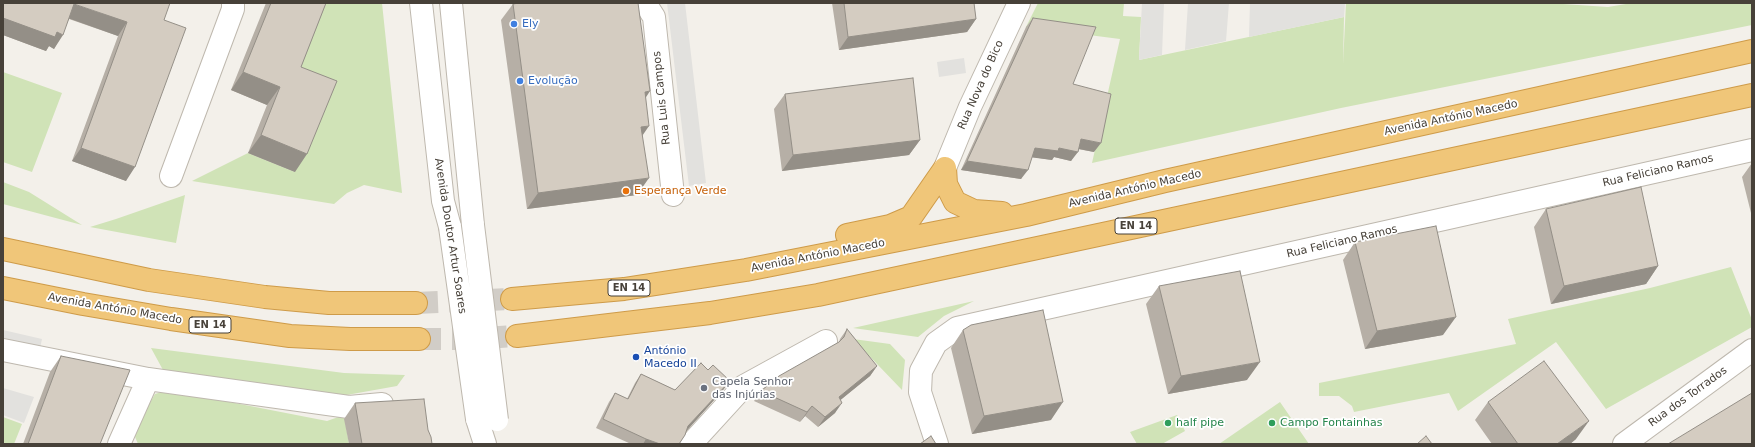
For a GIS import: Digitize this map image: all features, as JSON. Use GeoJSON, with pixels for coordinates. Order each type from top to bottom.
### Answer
{"type":"FeatureCollection","features":[{"type":"Feature","properties":{"kind":"highway","name":"Avenida António Macedo"},"geometry":{"type":"LineString","coordinates":[[512,299],[624,289],[764,266],[1026,215],[1165,181],[1752,51]]}},
{"type":"Feature","properties":{"kind":"highway","name":"EN 14"},"geometry":{"type":"LineString","coordinates":[[517,336],[710,313],[818,295],[1752,95]]}},
{"type":"Feature","properties":{"kind":"highway"},"geometry":{"type":"LineString","coordinates":[[945,168],[946,184],[955,202],[974,211],[1026,215]]}},
{"type":"Feature","properties":{"kind":"highway"},"geometry":{"type":"LineString","coordinates":[[764,266],[811,242],[890,226],[911,217],[945,168]]}},
{"type":"Feature","properties":{"kind":"highway"},"geometry":{"type":"LineString","coordinates":[[3,249],[149,280],[265,297],[328,303],[416,303]]}},
{"type":"Feature","properties":{"kind":"highway","name":"Avenida António Macedo"},"geometry":{"type":"LineString","coordinates":[[3,288],[164,318],[290,336],[350,339],[419,339]]}},
{"type":"Feature","properties":{"kind":"street"},"geometry":{"type":"LineString","coordinates":[[171,176],[233,9],[233,3]]}},
{"type":"Feature","properties":{"kind":"street","name":"Avenida Doutor Artur Soares"},"geometry":{"type":"LineString","coordinates":[[421,3],[442,201],[450,227],[487,420],[494,444]]}},
{"type":"Feature","properties":{"kind":"street","name":"Avenida Doutor Artur Soares"},"geometry":{"type":"LineString","coordinates":[[451,3],[473,225],[487,420],[485,444]]}},
{"type":"Feature","properties":{"kind":"street","name":"Rua Luis Campos"},"geometry":{"type":"LineString","coordinates":[[645,3],[654,17],[673,195]]}},
{"type":"Feature","properties":{"kind":"street","name":"Rua Nova do Bico"},"geometry":{"type":"LineString","coordinates":[[945,168],[970,107],[1019,3]]}},
{"type":"Feature","properties":{"kind":"street","name":"Rua Feliciano Ramos"},"geometry":{"type":"LineString","coordinates":[[937,444],[920,392],[921,371],[936,343],[957,328],[1752,150]]}},
{"type":"Feature","properties":{"kind":"street"},"geometry":{"type":"LineString","coordinates":[[691,444],[744,386],[826,341]]}},
{"type":"Feature","properties":{"kind":"street"},"geometry":{"type":"LineString","coordinates":[[3,350],[148,379],[349,407],[401,402]]}},
{"type":"Feature","properties":{"kind":"street","name":"Rua dos Torrados"},"geometry":{"type":"LineString","coordinates":[[1624,444],[1752,350]]}},
{"type":"Feature","properties":{"kind":"street"},"geometry":{"type":"LineString","coordinates":[[119,444],[148,379]]}},
{"type":"Feature","properties":{"kind":"green space"},"geometry":{"type":"Polygon","coordinates":[[[321,3],[382,3],[402,193],[364,185],[347,193],[334,204],[192,181],[248,153],[295,172],[288,85],[321,3]]]}},
{"type":"Feature","properties":{"kind":"green space"},"geometry":{"type":"Polygon","coordinates":[[[1038,3],[1124,3],[1123,16],[1141,17],[1139,60],[1344,17],[1343,64],[1346,3],[1548,3],[1608,7],[1632,3],[1752,3],[1752,25],[1341,108],[1092,163],[1120,39],[1026,27],[1038,3]]]}},
{"type":"Feature","properties":{"kind":"green space"},"geometry":{"type":"Polygon","coordinates":[[[3,72],[62,93],[32,172],[3,162],[3,72]]]}},
{"type":"Feature","properties":{"kind":"green space"},"geometry":{"type":"Polygon","coordinates":[[[3,182],[29,192],[82,225],[3,204],[3,182]]]}},
{"type":"Feature","properties":{"kind":"green space"},"geometry":{"type":"Polygon","coordinates":[[[185,195],[176,243],[90,227],[116,219],[185,195]]]}},
{"type":"Feature","properties":{"kind":"green space"},"geometry":{"type":"Polygon","coordinates":[[[1731,267],[1752,320],[1752,327],[1606,409],[1556,342],[1458,411],[1449,393],[1354,412],[1352,406],[1339,396],[1319,396],[1319,383],[1516,344],[1508,319],[1650,288],[1731,267]]]}},
{"type":"Feature","properties":{"kind":"green space"},"geometry":{"type":"Polygon","coordinates":[[[974,301],[944,316],[918,337],[853,328],[974,301]]]}},
{"type":"Feature","properties":{"kind":"green space"},"geometry":{"type":"Polygon","coordinates":[[[853,339],[890,344],[905,360],[902,390],[853,339]]]}},
{"type":"Feature","properties":{"kind":"green space"},"geometry":{"type":"Polygon","coordinates":[[[151,348],[344,373],[405,375],[397,386],[341,396],[163,370],[151,348]]]}},
{"type":"Feature","properties":{"kind":"green space"},"geometry":{"type":"Polygon","coordinates":[[[168,390],[327,421],[344,415],[349,444],[138,444],[133,432],[155,394],[168,390]]]}},
{"type":"Feature","properties":{"kind":"green space","name":"Campo Fontainhas"},"geometry":{"type":"Polygon","coordinates":[[[1280,402],[1309,444],[1219,444],[1280,402]]]}},
{"type":"Feature","properties":{"kind":"green space","name":"half pipe"},"geometry":{"type":"Polygon","coordinates":[[[1177,415],[1185,431],[1162,444],[1137,444],[1130,432],[1177,415]]]}},
{"type":"Feature","properties":{"kind":"green space"},"geometry":{"type":"Polygon","coordinates":[[[3,417],[22,424],[14,444],[3,444],[3,417]]]}},
{"type":"Feature","properties":{"kind":"shaded area"},"geometry":{"type":"Polygon","coordinates":[[[667,3],[685,3],[706,183],[689,186],[667,3]]]}},
{"type":"Feature","properties":{"kind":"shaded area"},"geometry":{"type":"Polygon","coordinates":[[[1142,3],[1164,3],[1162,55],[1139,60],[1142,3]]]}},
{"type":"Feature","properties":{"kind":"shaded area"},"geometry":{"type":"Polygon","coordinates":[[[1188,3],[1229,3],[1226,41],[1185,50],[1188,3]]]}},
{"type":"Feature","properties":{"kind":"shaded area"},"geometry":{"type":"Polygon","coordinates":[[[1250,3],[1345,4],[1344,17],[1249,37],[1250,3]]]}},
{"type":"Feature","properties":{"kind":"shaded area"},"geometry":{"type":"Polygon","coordinates":[[[964,58],[966,73],[939,77],[937,62],[964,58]]]}},
{"type":"Feature","properties":{"kind":"shaded area"},"geometry":{"type":"Polygon","coordinates":[[[3,330],[42,339],[39,353],[3,345],[3,330]]]}},
{"type":"Feature","properties":{"kind":"shaded area"},"geometry":{"type":"Polygon","coordinates":[[[3,388],[34,397],[24,423],[3,415],[3,388]]]}},
{"type":"Feature","properties":{"kind":"building"},"geometry":{"type":"Polygon","coordinates":[[[3,3],[170,3],[164,20],[186,28],[135,167],[81,148],[127,22],[74,4],[63,35],[57,32],[55,37],[3,18],[3,3]]]}},
{"type":"Feature","properties":{"kind":"building"},"geometry":{"type":"Polygon","coordinates":[[[271,3],[326,3],[301,67],[337,81],[307,154],[261,135],[280,87],[243,72],[271,3]]]}},
{"type":"Feature","properties":{"kind":"building"},"geometry":{"type":"Polygon","coordinates":[[[638,3],[650,91],[645,92],[649,126],[641,127],[649,178],[538,193],[513,4],[638,3]]]}},
{"type":"Feature","properties":{"kind":"building"},"geometry":{"type":"Polygon","coordinates":[[[844,3],[974,3],[976,19],[848,37],[844,3]]]}},
{"type":"Feature","properties":{"kind":"building"},"geometry":{"type":"Polygon","coordinates":[[[1033,18],[1096,27],[1073,84],[1111,94],[1101,143],[1081,139],[1078,152],[1059,148],[1058,151],[1035,148],[1028,170],[967,161],[1033,18]]]}},
{"type":"Feature","properties":{"kind":"building"},"geometry":{"type":"Polygon","coordinates":[[[913,78],[920,140],[793,155],[785,94],[913,78]]]}},
{"type":"Feature","properties":{"kind":"building"},"geometry":{"type":"Polygon","coordinates":[[[1641,187],[1658,266],[1564,286],[1546,209],[1641,187]]]}},
{"type":"Feature","properties":{"kind":"building"},"geometry":{"type":"Polygon","coordinates":[[[1436,226],[1456,317],[1377,331],[1355,242],[1436,226]]]}},
{"type":"Feature","properties":{"kind":"building"},"geometry":{"type":"Polygon","coordinates":[[[1240,271],[1260,362],[1181,376],[1159,286],[1240,271]]]}},
{"type":"Feature","properties":{"kind":"building"},"geometry":{"type":"Polygon","coordinates":[[[1043,310],[1063,402],[984,416],[963,330],[971,325],[1043,310]]]}},
{"type":"Feature","properties":{"kind":"building"},"geometry":{"type":"Polygon","coordinates":[[[847,329],[877,366],[839,397],[842,403],[825,417],[812,406],[807,412],[761,391],[779,376],[839,342],[844,337],[847,329]]]}},
{"type":"Feature","properties":{"kind":"building"},"geometry":{"type":"Polygon","coordinates":[[[61,356],[130,370],[100,444],[28,444],[61,356]]]}},
{"type":"Feature","properties":{"kind":"building"},"geometry":{"type":"Polygon","coordinates":[[[1544,361],[1589,421],[1557,444],[1518,444],[1488,402],[1544,361]]]}},
{"type":"Feature","properties":{"kind":"building"},"geometry":{"type":"Polygon","coordinates":[[[701,363],[708,370],[713,365],[730,381],[688,426],[685,435],[679,444],[660,444],[603,419],[615,393],[628,399],[641,374],[675,390],[701,363]]]}},
{"type":"Feature","properties":{"kind":"building"},"geometry":{"type":"Polygon","coordinates":[[[1752,393],[1752,444],[1668,444],[1752,393]]]}},
{"type":"Feature","properties":{"kind":"building"},"geometry":{"type":"Polygon","coordinates":[[[424,399],[428,430],[432,444],[362,444],[355,403],[424,399]]]}},
{"type":"Feature","properties":{"kind":"building"},"geometry":{"type":"Polygon","coordinates":[[[931,436],[936,444],[920,444],[931,436]]]}},
{"type":"Feature","properties":{"kind":"building"},"geometry":{"type":"Polygon","coordinates":[[[1426,436],[1432,444],[1417,444],[1426,436]]]}},
{"type":"Feature","properties":{"kind":"tunnel"},"geometry":{"type":"LineString","coordinates":[[416,303],[512,299]]}},
{"type":"Feature","properties":{"kind":"tunnel"},"geometry":{"type":"LineString","coordinates":[[419,339],[467,339],[517,336]]}},
{"type":"Feature","properties":{"kind":"place","name":"Ely"},"geometry":{"type":"Point","coordinates":[514,24]}},
{"type":"Feature","properties":{"kind":"place","name":"Evolução"},"geometry":{"type":"Point","coordinates":[520,81]}},
{"type":"Feature","properties":{"kind":"place","name":"Esperança Verde"},"geometry":{"type":"Point","coordinates":[626,191]}},
{"type":"Feature","properties":{"kind":"place","name":"António Macedo II"},"geometry":{"type":"Point","coordinates":[636,357]}},
{"type":"Feature","properties":{"kind":"place","name":"Capela Senhor das Injúrias"},"geometry":{"type":"Point","coordinates":[704,388]}},
{"type":"Feature","properties":{"kind":"place","name":"half pipe"},"geometry":{"type":"Point","coordinates":[1168,423]}},
{"type":"Feature","properties":{"kind":"place","name":"Campo Fontainhas"},"geometry":{"type":"Point","coordinates":[1272,423]}}]}
